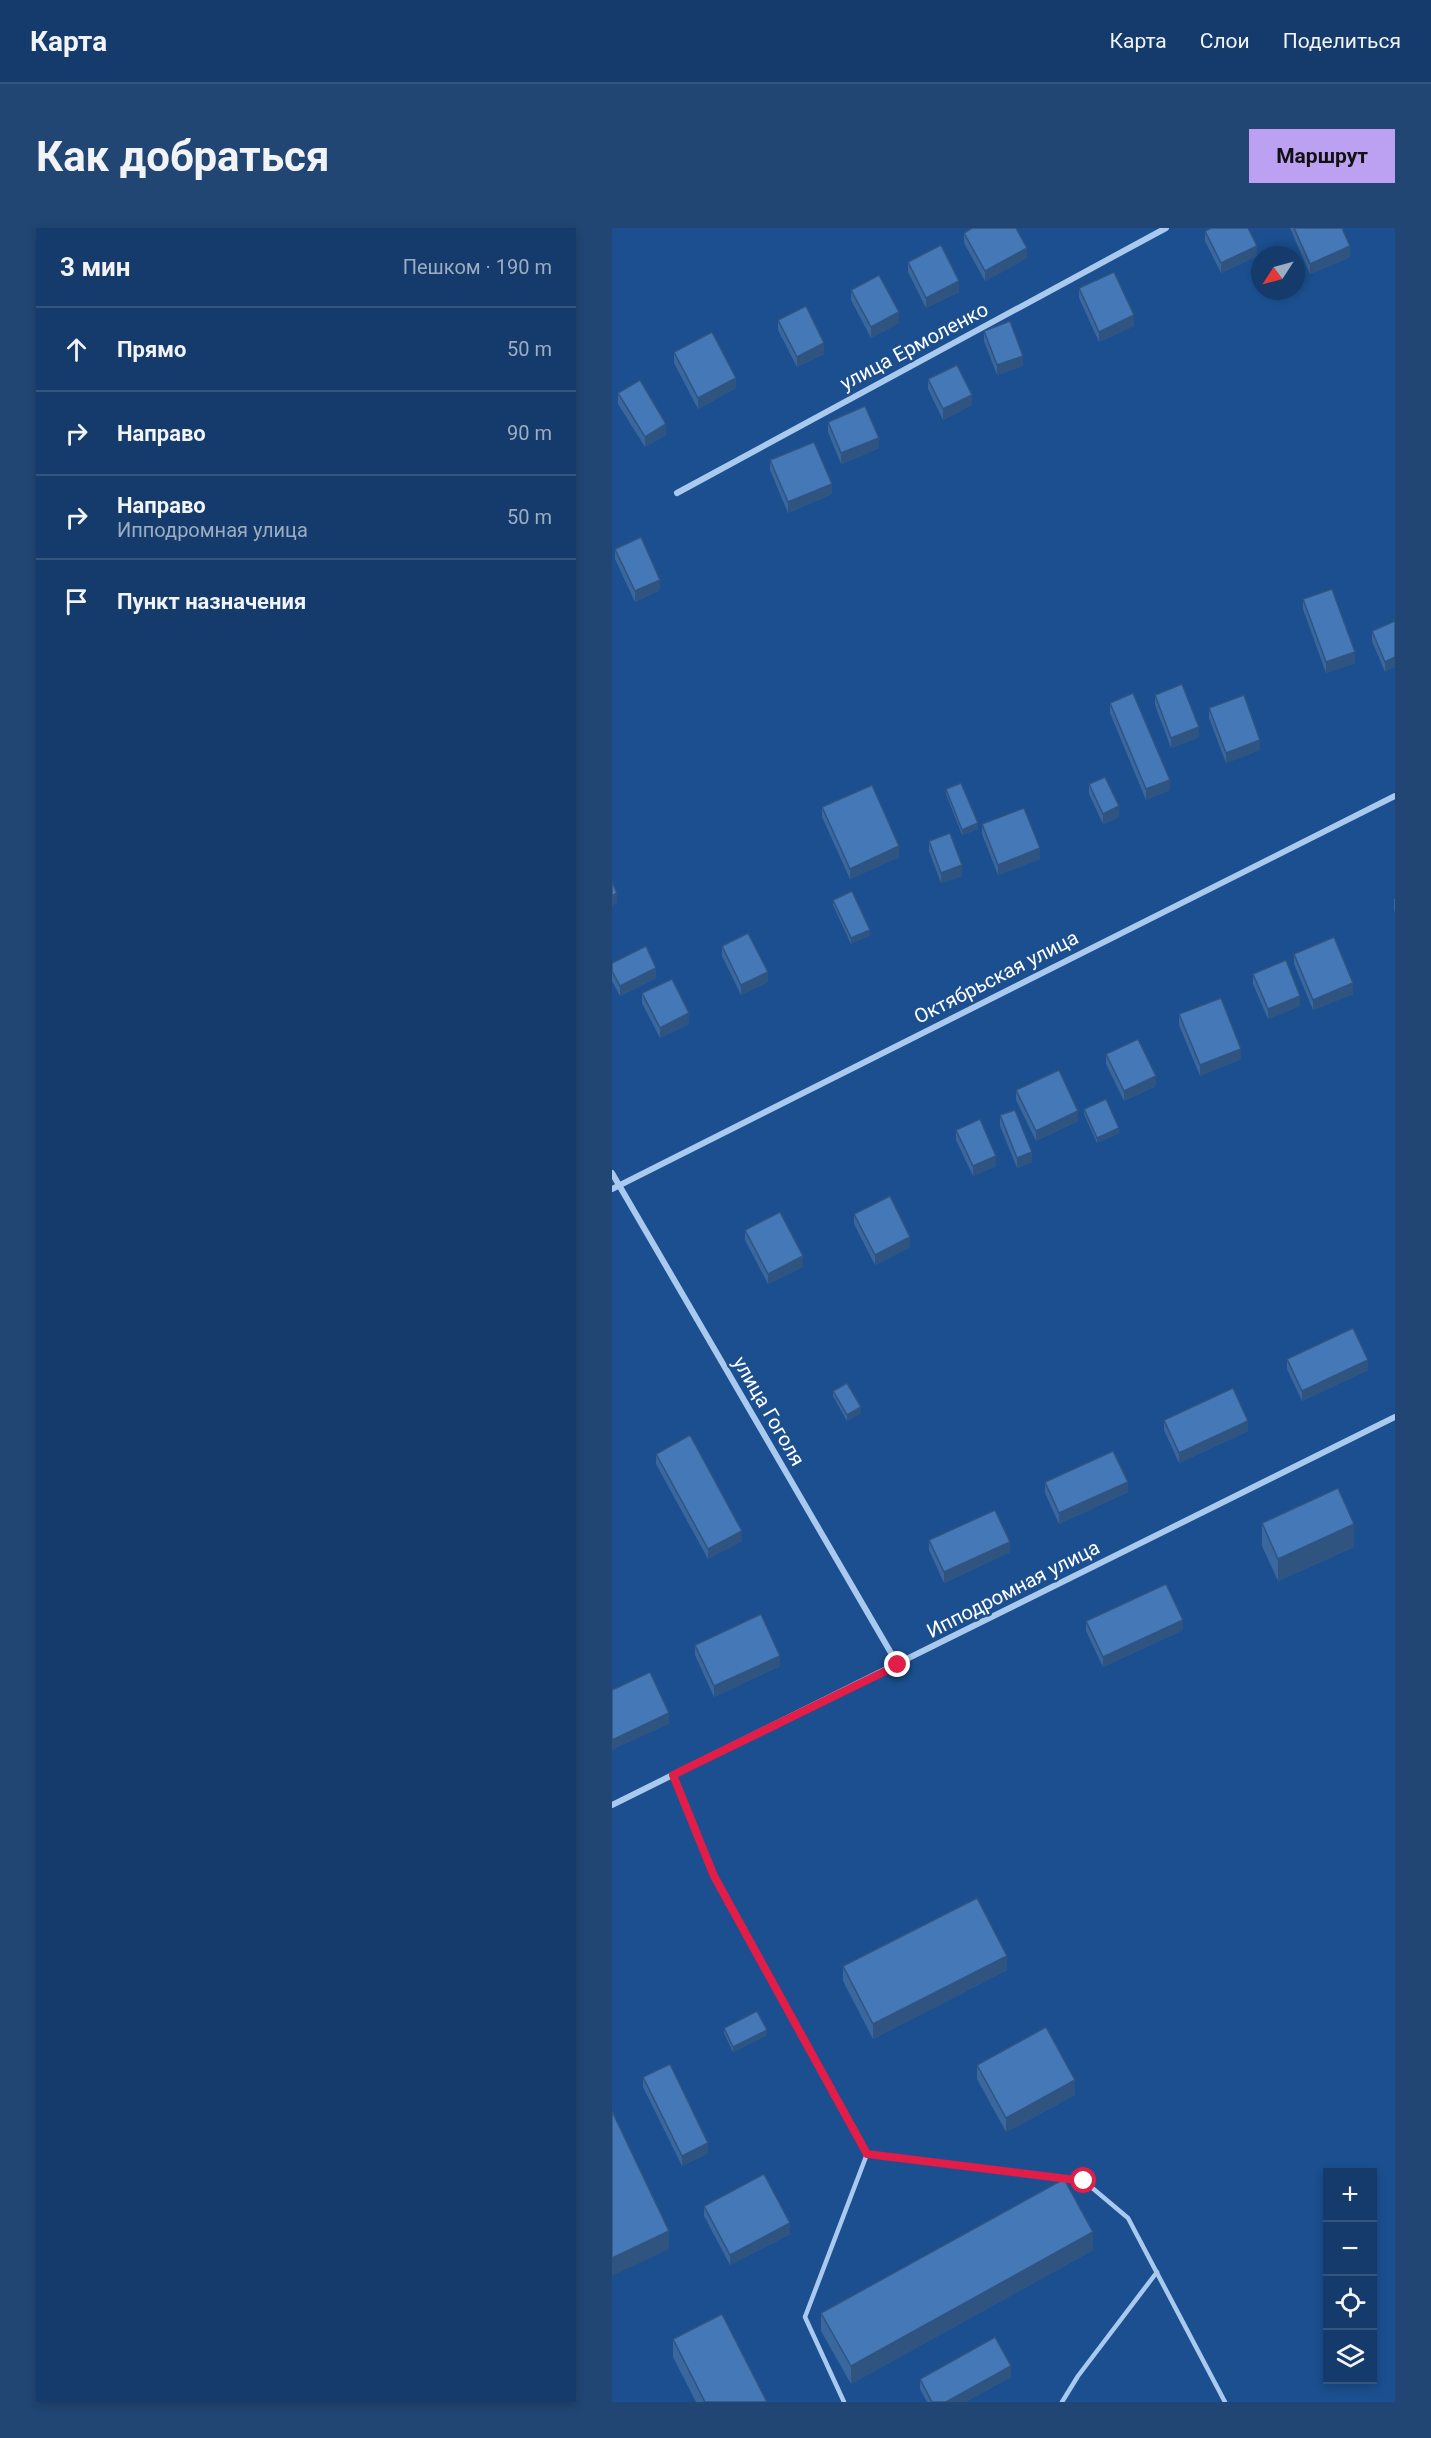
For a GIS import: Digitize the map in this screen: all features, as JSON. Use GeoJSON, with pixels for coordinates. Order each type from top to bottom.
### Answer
{"type":"FeatureCollection","features":[{"type":"Feature","properties":{"kind":"street","name":"улица Ермоленко"},"geometry":{"type":"LineString","coordinates":[[677,493],[1166,228]]}},
{"type":"Feature","properties":{"kind":"street","name":"Октябрьская улица"},"geometry":{"type":"LineString","coordinates":[[615,1187],[1395,796]]}},
{"type":"Feature","properties":{"kind":"street","name":"улица Гоголя"},"geometry":{"type":"LineString","coordinates":[[612,1173],[615,1187],[898,1665]]}},
{"type":"Feature","properties":{"kind":"street","name":"Ипподромная улица"},"geometry":{"type":"LineString","coordinates":[[612,1805],[1395,1417]]}},
{"type":"Feature","properties":{"kind":"lane"},"geometry":{"type":"LineString","coordinates":[[673,1775],[714,1876],[867,2154],[805,2318],[844,2402]]}},
{"type":"Feature","properties":{"kind":"lane"},"geometry":{"type":"LineString","coordinates":[[867,2154],[1084,2181],[1128,2218],[1225,2402]]}},
{"type":"Feature","properties":{"kind":"lane"},"geometry":{"type":"LineString","coordinates":[[1062,2402],[1078,2376],[1157,2272]]}},
{"type":"Feature","properties":{"kind":"building"},"geometry":{"type":"Polygon","coordinates":[[[972,228],[1016,228],[1027,248],[985,271],[964,233],[972,228]]]}},
{"type":"Feature","properties":{"kind":"building"},"geometry":{"type":"Polygon","coordinates":[[[1211,228],[1248,228],[1257,246],[1251,246],[1251,249],[1221,263],[1205,231],[1211,228]]]}},
{"type":"Feature","properties":{"kind":"building"},"geometry":{"type":"Polygon","coordinates":[[[1294,228],[1342,228],[1350,246],[1310,264],[1305,253],[1305,246],[1302,246],[1294,228]]]}},
{"type":"Feature","properties":{"kind":"building"},"geometry":{"type":"Polygon","coordinates":[[[941,245],[959,281],[926,298],[908,262],[941,245]]]}},
{"type":"Feature","properties":{"kind":"building"},"geometry":{"type":"Polygon","coordinates":[[[1114,272],[1134,315],[1099,332],[1079,288],[1114,272]]]}},
{"type":"Feature","properties":{"kind":"building"},"geometry":{"type":"Polygon","coordinates":[[[879,275],[899,312],[871,327],[851,290],[879,275]]]}},
{"type":"Feature","properties":{"kind":"building"},"geometry":{"type":"Polygon","coordinates":[[[806,306],[824,343],[797,357],[778,320],[806,306]]]}},
{"type":"Feature","properties":{"kind":"building"},"geometry":{"type":"Polygon","coordinates":[[[1010,321],[1023,356],[997,365],[984,331],[1010,321]]]}},
{"type":"Feature","properties":{"kind":"building"},"geometry":{"type":"Polygon","coordinates":[[[712,332],[736,378],[698,398],[674,352],[712,332]]]}},
{"type":"Feature","properties":{"kind":"building"},"geometry":{"type":"Polygon","coordinates":[[[957,365],[972,395],[943,409],[928,379],[957,365]]]}},
{"type":"Feature","properties":{"kind":"building"},"geometry":{"type":"Polygon","coordinates":[[[640,380],[666,424],[645,437],[618,393],[640,380]]]}},
{"type":"Feature","properties":{"kind":"building"},"geometry":{"type":"Polygon","coordinates":[[[865,406],[879,438],[841,453],[828,422],[865,406]]]}},
{"type":"Feature","properties":{"kind":"building"},"geometry":{"type":"Polygon","coordinates":[[[814,442],[832,484],[788,502],[770,460],[814,442]]]}},
{"type":"Feature","properties":{"kind":"building"},"geometry":{"type":"Polygon","coordinates":[[[641,537],[660,580],[635,591],[615,549],[641,537]]]}},
{"type":"Feature","properties":{"kind":"building"},"geometry":{"type":"Polygon","coordinates":[[[1332,589],[1355,652],[1326,662],[1303,599],[1332,589]]]}},
{"type":"Feature","properties":{"kind":"building"},"geometry":{"type":"Polygon","coordinates":[[[1395,621],[1395,657],[1385,662],[1372,631],[1395,621]]]}},
{"type":"Feature","properties":{"kind":"building"},"geometry":{"type":"Polygon","coordinates":[[[1182,684],[1199,727],[1171,738],[1155,695],[1182,684]]]}},
{"type":"Feature","properties":{"kind":"building"},"geometry":{"type":"Polygon","coordinates":[[[1133,693],[1170,780],[1146,789],[1110,703],[1133,693]]]}},
{"type":"Feature","properties":{"kind":"building"},"geometry":{"type":"Polygon","coordinates":[[[1244,695],[1260,740],[1226,753],[1209,708],[1244,695]]]}},
{"type":"Feature","properties":{"kind":"building"},"geometry":{"type":"Polygon","coordinates":[[[1105,777],[1119,806],[1103,814],[1089,784],[1105,777]]]}},
{"type":"Feature","properties":{"kind":"building"},"geometry":{"type":"Polygon","coordinates":[[[961,783],[978,823],[962,830],[946,789],[961,783]]]}},
{"type":"Feature","properties":{"kind":"building"},"geometry":{"type":"Polygon","coordinates":[[[872,785],[899,846],[850,869],[822,807],[872,785]]]}},
{"type":"Feature","properties":{"kind":"building"},"geometry":{"type":"Polygon","coordinates":[[[1024,808],[1040,848],[998,865],[982,824],[1024,808]]]}},
{"type":"Feature","properties":{"kind":"building"},"geometry":{"type":"Polygon","coordinates":[[[950,833],[962,865],[941,873],[929,841],[950,833]]]}},
{"type":"Feature","properties":{"kind":"building"},"geometry":{"type":"Polygon","coordinates":[[[612,882],[617,893],[612,896],[612,882]]]}},
{"type":"Feature","properties":{"kind":"building"},"geometry":{"type":"Polygon","coordinates":[[[852,891],[870,930],[851,938],[833,900],[852,891]]]}},
{"type":"Feature","properties":{"kind":"building"},"geometry":{"type":"Polygon","coordinates":[[[748,933],[768,972],[741,985],[722,946],[748,933]]]}},
{"type":"Feature","properties":{"kind":"building"},"geometry":{"type":"Polygon","coordinates":[[[1334,937],[1353,983],[1313,1000],[1294,954],[1334,937]]]}},
{"type":"Feature","properties":{"kind":"building"},"geometry":{"type":"Polygon","coordinates":[[[646,946],[656,968],[620,986],[612,971],[612,963],[646,946]]]}},
{"type":"Feature","properties":{"kind":"building"},"geometry":{"type":"Polygon","coordinates":[[[1286,960],[1300,996],[1268,1009],[1253,974],[1286,960]]]}},
{"type":"Feature","properties":{"kind":"building"},"geometry":{"type":"Polygon","coordinates":[[[672,979],[689,1013],[660,1028],[642,993],[672,979]]]}},
{"type":"Feature","properties":{"kind":"building"},"geometry":{"type":"Polygon","coordinates":[[[1221,998],[1241,1049],[1200,1065],[1179,1014],[1221,998]]]}},
{"type":"Feature","properties":{"kind":"building"},"geometry":{"type":"Polygon","coordinates":[[[1138,1039],[1156,1076],[1124,1091],[1106,1054],[1138,1039]]]}},
{"type":"Feature","properties":{"kind":"building"},"geometry":{"type":"Polygon","coordinates":[[[1059,1070],[1078,1111],[1036,1131],[1016,1090],[1059,1070]]]}},
{"type":"Feature","properties":{"kind":"building"},"geometry":{"type":"Polygon","coordinates":[[[1106,1099],[1119,1128],[1097,1138],[1084,1109],[1106,1099]]]}},
{"type":"Feature","properties":{"kind":"building"},"geometry":{"type":"Polygon","coordinates":[[[1015,1110],[1032,1152],[1017,1158],[1000,1115],[1015,1110]]]}},
{"type":"Feature","properties":{"kind":"building"},"geometry":{"type":"Polygon","coordinates":[[[980,1119],[996,1156],[973,1166],[956,1130],[980,1119]]]}},
{"type":"Feature","properties":{"kind":"building"},"geometry":{"type":"Polygon","coordinates":[[[890,1196],[910,1237],[875,1255],[854,1214],[890,1196]]]}},
{"type":"Feature","properties":{"kind":"building"},"geometry":{"type":"Polygon","coordinates":[[[780,1212],[803,1256],[768,1274],[745,1230],[780,1212]]]}},
{"type":"Feature","properties":{"kind":"building"},"geometry":{"type":"Polygon","coordinates":[[[1353,1328],[1368,1360],[1302,1391],[1287,1359],[1353,1328]]]}},
{"type":"Feature","properties":{"kind":"building"},"geometry":{"type":"Polygon","coordinates":[[[847,1383],[861,1407],[847,1415],[833,1391],[847,1383]]]}},
{"type":"Feature","properties":{"kind":"building"},"geometry":{"type":"Polygon","coordinates":[[[1233,1388],[1248,1421],[1179,1453],[1164,1420],[1233,1388]]]}},
{"type":"Feature","properties":{"kind":"building"},"geometry":{"type":"Polygon","coordinates":[[[690,1435],[742,1531],[708,1549],[656,1454],[690,1435]]]}},
{"type":"Feature","properties":{"kind":"building"},"geometry":{"type":"Polygon","coordinates":[[[1113,1451],[1128,1482],[1059,1513],[1045,1482],[1113,1451]]]}},
{"type":"Feature","properties":{"kind":"building"},"geometry":{"type":"Polygon","coordinates":[[[1338,1488],[1354,1524],[1278,1559],[1262,1523],[1338,1488]]]}},
{"type":"Feature","properties":{"kind":"building"},"geometry":{"type":"Polygon","coordinates":[[[995,1510],[1010,1542],[944,1572],[929,1540],[995,1510]]]}},
{"type":"Feature","properties":{"kind":"building"},"geometry":{"type":"Polygon","coordinates":[[[1166,1584],[1183,1620],[1103,1657],[1086,1621],[1166,1584]]]}},
{"type":"Feature","properties":{"kind":"building"},"geometry":{"type":"Polygon","coordinates":[[[761,1614],[780,1656],[714,1686],[695,1645],[761,1614]]]}},
{"type":"Feature","properties":{"kind":"building"},"geometry":{"type":"Polygon","coordinates":[[[650,1672],[669,1713],[612,1740],[612,1690],[650,1672]]]}},
{"type":"Feature","properties":{"kind":"building"},"geometry":{"type":"Polygon","coordinates":[[[977,1898],[1007,1956],[873,2024],[843,1966],[977,1898]]]}},
{"type":"Feature","properties":{"kind":"building"},"geometry":{"type":"Polygon","coordinates":[[[757,2011],[767,2030],[733,2047],[724,2028],[757,2011]]]}},
{"type":"Feature","properties":{"kind":"building"},"geometry":{"type":"Polygon","coordinates":[[[1046,2027],[1075,2080],[1006,2118],[977,2065],[1046,2027]]]}},
{"type":"Feature","properties":{"kind":"building"},"geometry":{"type":"Polygon","coordinates":[[[670,2064],[708,2143],[682,2156],[643,2077],[670,2064]]]}},
{"type":"Feature","properties":{"kind":"building"},"geometry":{"type":"Polygon","coordinates":[[[612,2111],[669,2231],[612,2258],[612,2111]]]}},
{"type":"Feature","properties":{"kind":"building"},"geometry":{"type":"Polygon","coordinates":[[[764,2174],[790,2223],[730,2255],[704,2206],[764,2174]]]}},
{"type":"Feature","properties":{"kind":"building"},"geometry":{"type":"Polygon","coordinates":[[[1064,2179],[1093,2232],[851,2366],[821,2313],[1064,2179]]]}},
{"type":"Feature","properties":{"kind":"building"},"geometry":{"type":"Polygon","coordinates":[[[722,2314],[767,2402],[705,2402],[673,2339],[722,2314]]]}},
{"type":"Feature","properties":{"kind":"building"},"geometry":{"type":"Polygon","coordinates":[[[995,2337],[1011,2366],[946,2402],[932,2402],[920,2379],[995,2337]]]}},
{"type":"Feature","properties":{"kind":"route"},"geometry":{"type":"LineString","coordinates":[[898,1665],[673,1775],[714,1876],[867,2154],[1084,2181]]}}]}
